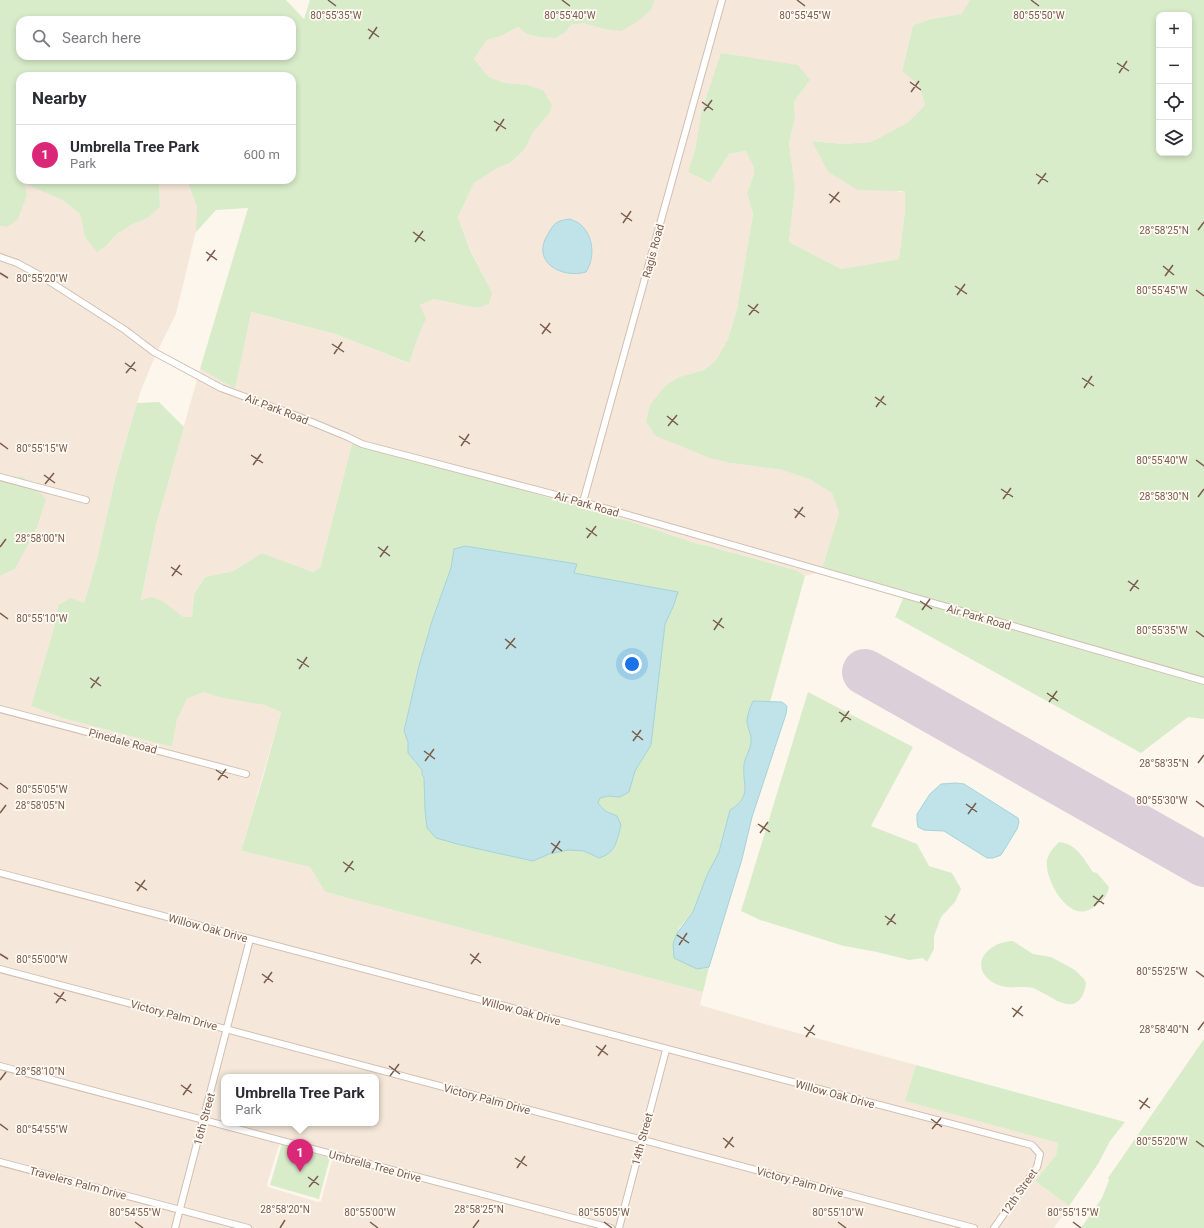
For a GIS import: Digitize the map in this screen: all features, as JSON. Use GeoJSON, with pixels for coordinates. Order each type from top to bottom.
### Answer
{"type":"FeatureCollection","features":[{"type":"Feature","properties":{"kind":"street","name":"Ragis Road"},"geometry":{"type":"LineString","coordinates":[[583,502],[722,0]]}},
{"type":"Feature","properties":{"kind":"street","name":"Air Park Road"},"geometry":{"type":"LineString","coordinates":[[0,257],[18,263],[41,276],[125,330],[154,352],[220,388],[316,424],[362,444],[583,502],[1204,681]]}},
{"type":"Feature","properties":{"kind":"street"},"geometry":{"type":"LineString","coordinates":[[0,477],[86,500]]}},
{"type":"Feature","properties":{"kind":"street","name":"Pinedale Road"},"geometry":{"type":"LineString","coordinates":[[0,709],[246,774]]}},
{"type":"Feature","properties":{"kind":"street","name":"Willow Oak Drive"},"geometry":{"type":"LineString","coordinates":[[0,873],[666,1050],[1032,1145],[1040,1154]]}},
{"type":"Feature","properties":{"kind":"street","name":"16th Street"},"geometry":{"type":"LineString","coordinates":[[175,1228],[250,940]]}},
{"type":"Feature","properties":{"kind":"street","name":"Victory Palm Drive"},"geometry":{"type":"LineString","coordinates":[[0,969],[974,1228]]}},
{"type":"Feature","properties":{"kind":"street","name":"14th Street"},"geometry":{"type":"LineString","coordinates":[[619,1228],[666,1050]]}},
{"type":"Feature","properties":{"kind":"street","name":"Umbrella Tree Drive"},"geometry":{"type":"LineString","coordinates":[[0,1066],[221,1125]]}},
{"type":"Feature","properties":{"kind":"street","name":"Umbrella Tree Drive"},"geometry":{"type":"LineString","coordinates":[[226,1126],[611,1228]]}},
{"type":"Feature","properties":{"kind":"street","name":"12th Street"},"geometry":{"type":"LineString","coordinates":[[994,1228],[1037,1168],[1040,1154]]}},
{"type":"Feature","properties":{"kind":"street","name":"Travelers Palm Drive"},"geometry":{"type":"LineString","coordinates":[[0,1162],[248,1228]]}},
{"type":"Feature","properties":{"kind":"shaded area"},"geometry":{"type":"Polygon","coordinates":[[[655,0],[970,0],[963,14],[931,19],[913,25],[902,70],[919,85],[925,105],[907,123],[871,142],[843,144],[813,141],[899,192],[905,191],[905,211],[899,259],[841,269],[789,242],[795,188],[789,143],[795,118],[794,102],[810,80],[696,146],[688,172],[710,183],[729,154],[747,151],[754,168],[754,174],[747,193],[753,214],[737,309],[728,339],[716,360],[704,370],[679,377],[730,463],[782,470],[809,479],[832,493],[839,513],[821,572],[805,576],[796,570],[702,544],[701,545],[638,524],[353,440],[320,568],[313,572],[262,553],[233,571],[205,577],[194,594],[192,617],[183,618],[164,602],[141,601],[156,525],[200,369],[235,389],[250,312],[335,334],[408,363],[417,339],[419,305],[434,299],[477,308],[492,292],[470,249],[458,217],[474,183],[496,169],[510,163],[525,149],[533,132],[549,114],[527,85],[505,83],[489,77],[474,59],[487,40],[501,36],[518,27],[527,34],[539,37],[555,38],[565,33],[571,25],[583,23],[604,29],[651,10],[655,0]]]}},
{"type":"Feature","properties":{"kind":"shaded area"},"geometry":{"type":"Polygon","coordinates":[[[23,184],[28,184],[64,201],[80,214],[85,237],[107,245],[117,234],[131,225],[148,218],[160,207],[159,184],[188,184],[197,207],[197,227],[176,314],[155,356],[140,393],[116,475],[97,559],[84,603],[58,605],[55,624],[31,706],[62,718],[172,747],[177,720],[187,699],[203,692],[222,698],[264,705],[281,712],[241,851],[310,867],[325,892],[703,992],[700,1005],[916,1065],[906,1101],[1058,1143],[1056,1155],[1035,1181],[1069,1206],[1054,1228],[0,1228],[0,576],[15,569],[0,476],[0,226],[7,227],[23,184]],[[280,1142],[267,1184],[268,1187],[318,1202],[321,1201],[333,1157],[280,1142]]]}},
{"type":"Feature","properties":{"kind":"green space"},"geometry":{"type":"Polygon","coordinates":[[[0,0],[286,0],[304,19],[310,0],[655,0],[651,10],[637,22],[621,31],[604,29],[583,23],[571,25],[565,33],[555,38],[539,37],[527,34],[518,27],[501,36],[487,40],[474,59],[489,77],[505,83],[527,85],[543,90],[552,105],[549,114],[533,132],[525,149],[510,163],[496,169],[474,183],[458,217],[470,250],[492,292],[489,304],[477,308],[434,299],[420,305],[426,319],[409,363],[335,334],[251,312],[235,389],[200,369],[248,208],[216,210],[196,232],[197,207],[188,184],[296,184],[296,72],[16,72],[16,184],[24,184],[27,195],[18,219],[7,227],[0,226],[0,0]]]}},
{"type":"Feature","properties":{"kind":"green space"},"geometry":{"type":"Polygon","coordinates":[[[970,0],[1204,0],[1204,719],[1188,717],[1141,753],[895,617],[905,594],[821,572],[839,513],[832,493],[809,479],[782,470],[730,463],[710,458],[656,436],[646,422],[650,405],[665,386],[679,377],[704,370],[716,360],[728,339],[737,309],[753,214],[747,193],[754,174],[754,168],[746,151],[729,154],[710,183],[688,172],[696,146],[702,110],[721,53],[798,65],[810,80],[794,102],[795,118],[789,143],[795,188],[789,242],[841,269],[899,259],[905,211],[905,191],[858,190],[828,172],[812,141],[843,144],[871,142],[907,123],[925,105],[919,85],[902,71],[913,25],[931,19],[962,14],[970,0]]]}},
{"type":"Feature","properties":{"kind":"green space"},"geometry":{"type":"Polygon","coordinates":[[[26,184],[159,184],[160,207],[148,218],[131,225],[117,234],[107,245],[97,252],[85,237],[80,214],[64,201],[26,184]]]}},
{"type":"Feature","properties":{"kind":"green space"},"geometry":{"type":"Polygon","coordinates":[[[159,402],[184,427],[156,525],[141,600],[152,597],[164,602],[183,617],[192,617],[194,594],[205,577],[233,571],[262,553],[313,572],[320,568],[353,440],[638,524],[701,545],[796,570],[805,576],[770,702],[753,701],[748,714],[747,722],[751,743],[744,764],[744,795],[742,800],[730,810],[719,852],[707,875],[693,912],[679,928],[673,944],[697,969],[709,967],[703,992],[325,892],[310,867],[241,851],[281,712],[264,705],[222,698],[203,692],[187,699],[177,720],[172,747],[62,718],[31,706],[55,624],[58,605],[71,598],[84,603],[97,559],[116,475],[137,403],[159,402]],[[465,546],[455,549],[451,568],[432,621],[419,666],[404,731],[408,742],[408,753],[422,770],[422,775],[424,777],[427,828],[532,861],[551,853],[571,849],[584,851],[599,858],[617,816],[605,811],[598,803],[600,798],[608,796],[620,797],[629,792],[635,771],[651,745],[662,636],[665,624],[673,607],[574,573],[577,564],[465,546]]]}},
{"type":"Feature","properties":{"kind":"green space"},"geometry":{"type":"Polygon","coordinates":[[[0,476],[23,477],[46,499],[37,527],[15,569],[0,576],[0,476]]]}},
{"type":"Feature","properties":{"kind":"green space"},"geometry":{"type":"Polygon","coordinates":[[[808,692],[913,747],[871,826],[917,844],[929,866],[952,873],[961,889],[955,902],[941,917],[934,936],[934,949],[927,962],[923,958],[909,960],[844,946],[760,920],[741,911],[808,692]]]}},
{"type":"Feature","properties":{"kind":"green space"},"geometry":{"type":"Polygon","coordinates":[[[1059,842],[1065,843],[1079,852],[1093,872],[1097,873],[1109,887],[1108,892],[1103,899],[1089,910],[1078,911],[1071,908],[1064,902],[1052,885],[1047,867],[1047,860],[1050,852],[1059,842]]]}},
{"type":"Feature","properties":{"kind":"green space"},"geometry":{"type":"Polygon","coordinates":[[[1013,941],[1033,954],[1051,957],[1075,970],[1086,983],[1081,998],[1077,1002],[1067,1004],[1033,988],[1005,987],[994,983],[986,976],[982,969],[981,962],[989,950],[996,945],[1013,941]]]}},
{"type":"Feature","properties":{"kind":"green space"},"geometry":{"type":"Polygon","coordinates":[[[1204,1039],[1204,1228],[1081,1228],[1102,1198],[1109,1180],[1108,1178],[1204,1039]]]}},
{"type":"Feature","properties":{"kind":"green space"},"geometry":{"type":"Polygon","coordinates":[[[916,1065],[1125,1122],[1110,1141],[1098,1164],[1069,1206],[1035,1181],[1056,1155],[1058,1143],[905,1101],[916,1065]]]}},
{"type":"Feature","properties":{"kind":"green space"},"geometry":{"type":"Polygon","coordinates":[[[282,1144],[330,1158],[319,1199],[270,1185],[282,1144]]]}},
{"type":"Feature","properties":{"kind":"water"},"geometry":{"type":"Polygon","coordinates":[[[570,219],[581,225],[589,235],[592,248],[591,260],[586,272],[577,274],[567,273],[551,266],[543,253],[543,244],[552,227],[559,221],[570,219]]]}},
{"type":"Feature","properties":{"kind":"water"},"geometry":{"type":"Polygon","coordinates":[[[465,546],[577,564],[574,573],[678,592],[665,624],[651,745],[635,771],[629,792],[620,797],[608,796],[600,798],[598,803],[605,811],[617,816],[621,825],[615,845],[605,856],[599,858],[584,851],[568,850],[549,854],[533,861],[436,838],[427,828],[424,777],[422,775],[422,770],[408,753],[408,742],[404,731],[419,666],[432,621],[451,568],[454,549],[465,546]]]}},
{"type":"Feature","properties":{"kind":"water"},"geometry":{"type":"Polygon","coordinates":[[[753,701],[782,702],[787,706],[786,714],[752,817],[742,859],[709,967],[697,969],[674,958],[673,944],[677,933],[693,912],[707,875],[719,852],[730,810],[742,800],[744,795],[744,764],[751,743],[747,720],[753,701]]]}},
{"type":"Feature","properties":{"kind":"water"},"geometry":{"type":"Polygon","coordinates":[[[941,784],[964,784],[1018,818],[1019,822],[1017,829],[1001,855],[993,858],[987,858],[944,831],[924,830],[918,827],[917,814],[930,794],[941,784]]]}},
{"type":"Feature","properties":{"kind":"runway"},"geometry":{"type":"LineString","coordinates":[[865,672],[1204,864]]}},
{"type":"Feature","properties":{"kind":"place","name":"Umbrella Tree Park"},"geometry":{"type":"Point","coordinates":[300,1172]}}]}
